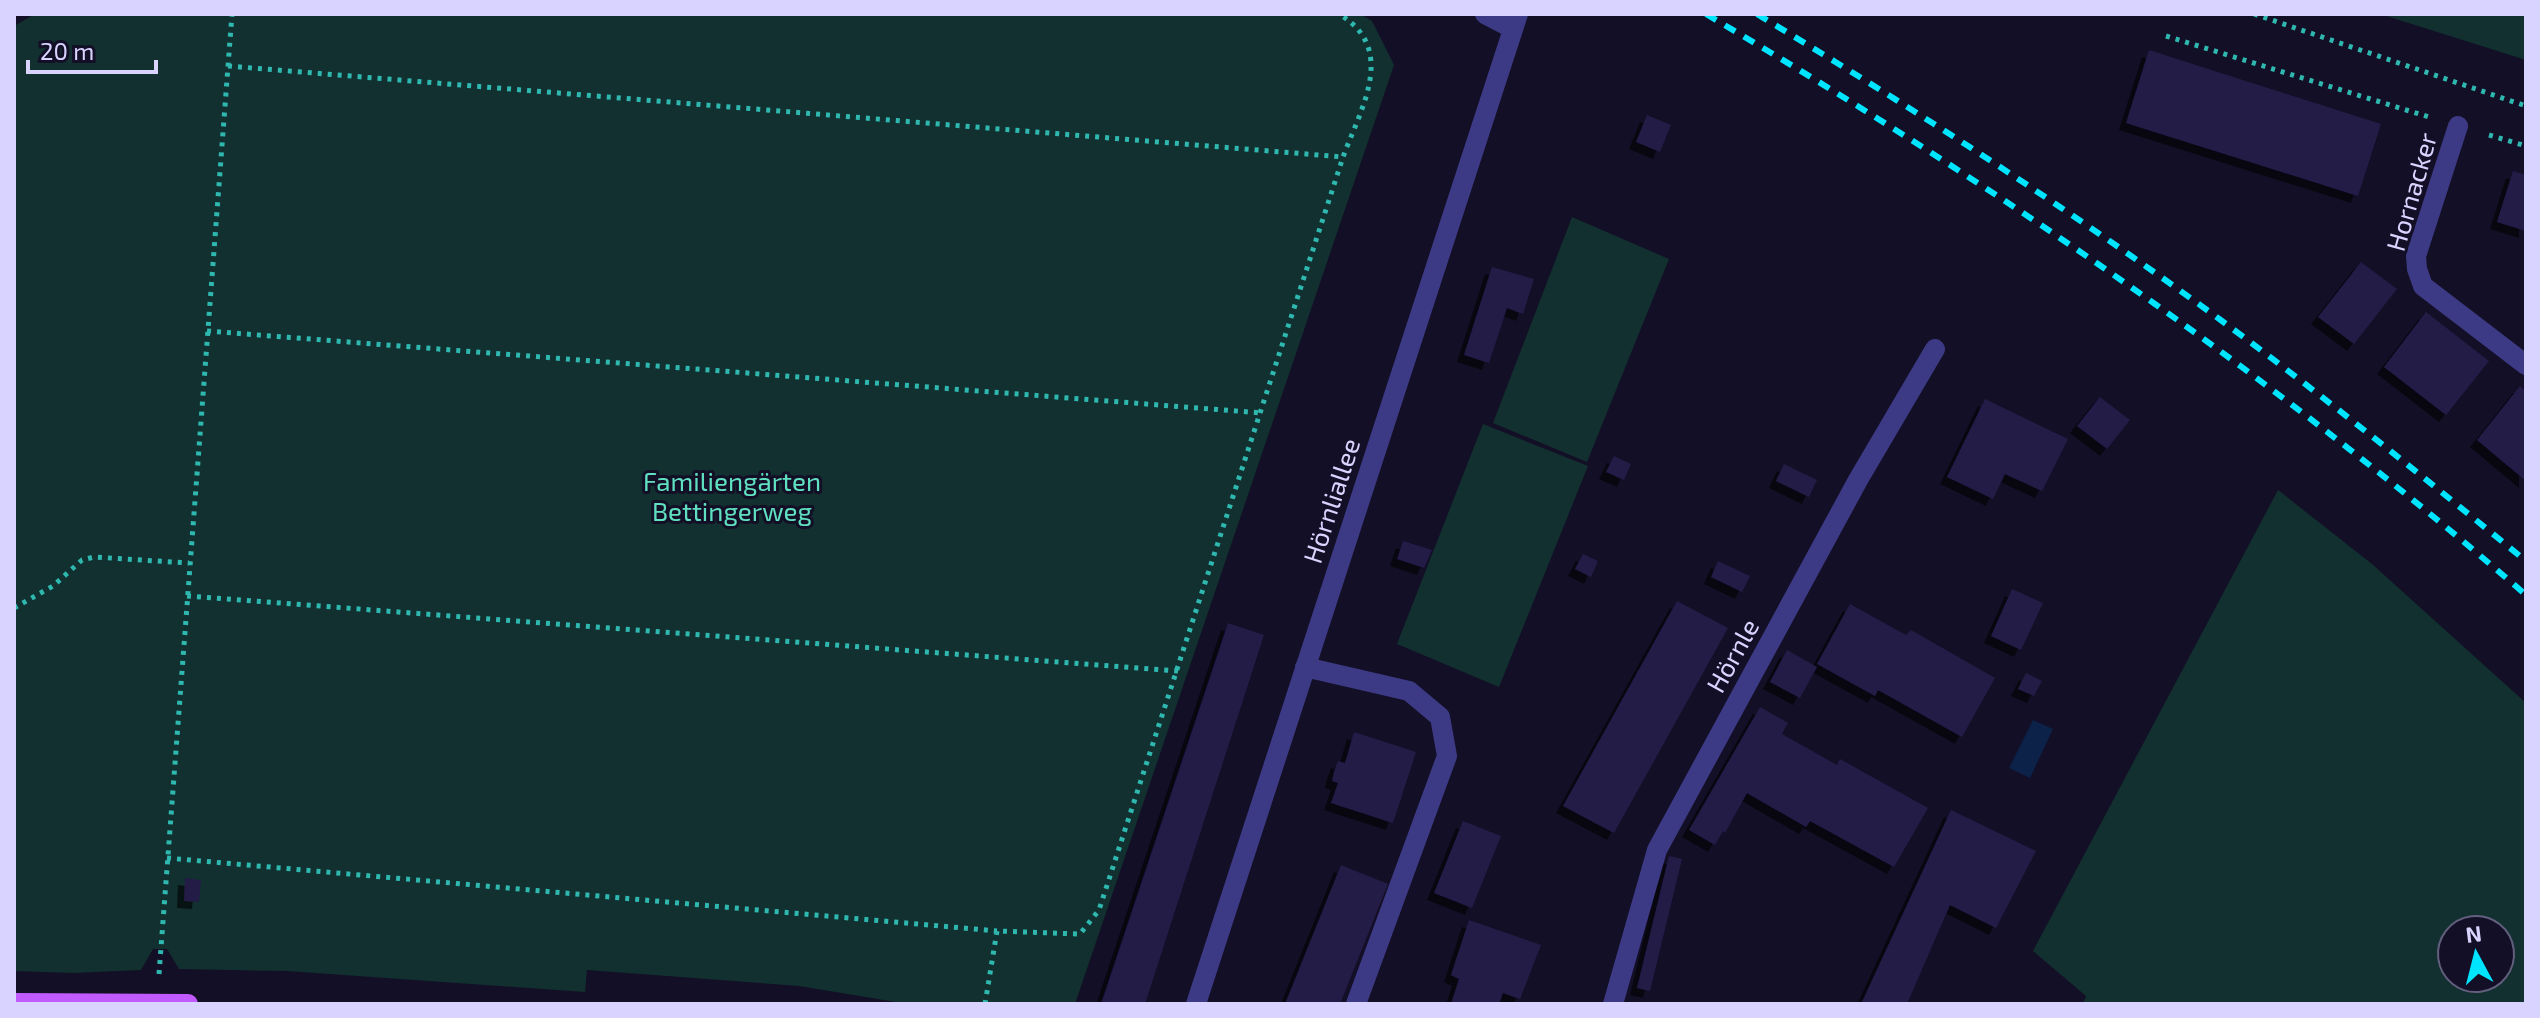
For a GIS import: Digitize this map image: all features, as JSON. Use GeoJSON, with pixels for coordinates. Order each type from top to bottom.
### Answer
{"type":"FeatureCollection","features":[{"type":"Feature","properties":{"kind":"main road"},"geometry":{"type":"LineString","coordinates":[[14,1003],[188,1004]]}},
{"type":"Feature","properties":{"kind":"street"},"geometry":{"type":"LineString","coordinates":[[1485,14],[1515,21]]}},
{"type":"Feature","properties":{"kind":"street","name":"Hörnliallee"},"geometry":{"type":"LineString","coordinates":[[1196,1004],[1515,21]]}},
{"type":"Feature","properties":{"kind":"street","name":"Hornacker"},"geometry":{"type":"LineString","coordinates":[[2458,126],[2416,256],[2419,278],[2423,286],[2526,365]]}},
{"type":"Feature","properties":{"kind":"street","name":"Hörnle"},"geometry":{"type":"LineString","coordinates":[[1613,1004],[1657,850],[1858,480],[1935,349]]}},
{"type":"Feature","properties":{"kind":"street"},"geometry":{"type":"LineString","coordinates":[[1305,667],[1409,691],[1440,717],[1447,756],[1356,1004]]}},
{"type":"Feature","properties":{"kind":"path"},"geometry":{"type":"LineString","coordinates":[[157,1002],[232,14]]}},
{"type":"Feature","properties":{"kind":"path"},"geometry":{"type":"LineString","coordinates":[[167,858],[997,931],[1080,934],[1099,910],[1343,157],[1371,80],[1373,65],[1367,42],[1355,23],[1339,14]]}},
{"type":"Feature","properties":{"kind":"path"},"geometry":{"type":"LineString","coordinates":[[2254,14],[2526,106]]}},
{"type":"Feature","properties":{"kind":"path"},"geometry":{"type":"LineString","coordinates":[[2166,36],[2526,149]]}},
{"type":"Feature","properties":{"kind":"path"},"geometry":{"type":"LineString","coordinates":[[228,66],[1343,157]]}},
{"type":"Feature","properties":{"kind":"path"},"geometry":{"type":"LineString","coordinates":[[207,331],[1262,413]]}},
{"type":"Feature","properties":{"kind":"path"},"geometry":{"type":"LineString","coordinates":[[14,608],[53,586],[82,560],[94,557],[189,563]]}},
{"type":"Feature","properties":{"kind":"path"},"geometry":{"type":"LineString","coordinates":[[187,596],[1178,671]]}},
{"type":"Feature","properties":{"kind":"path"},"geometry":{"type":"LineString","coordinates":[[985,1004],[997,931]]}},
{"type":"Feature","properties":{"kind":"green space","name":"Familiengärten Bettingerweg"},"geometry":{"type":"Polygon","coordinates":[[[35,14],[1360,14],[1372,21],[1394,65],[1075,1004],[908,1004],[799,986],[587,970],[585,992],[287,971],[179,969],[167,949],[153,949],[141,970],[74,973],[14,971],[14,26],[35,14]]]}},
{"type":"Feature","properties":{"kind":"green space"},"geometry":{"type":"Polygon","coordinates":[[[2380,14],[2526,14],[2526,60],[2380,14]]]}},
{"type":"Feature","properties":{"kind":"green space"},"geometry":{"type":"Polygon","coordinates":[[[1572,217],[1669,259],[1587,462],[1493,423],[1572,217]]]}},
{"type":"Feature","properties":{"kind":"green space"},"geometry":{"type":"Polygon","coordinates":[[[1483,424],[1588,466],[1499,687],[1397,644],[1483,424]]]}},
{"type":"Feature","properties":{"kind":"green space"},"geometry":{"type":"Polygon","coordinates":[[[2278,490],[2372,564],[2526,703],[2526,1004],[2083,1004],[2086,996],[2033,951],[2278,490]]]}},
{"type":"Feature","properties":{"kind":"water"},"geometry":{"type":"Polygon","coordinates":[[[2033,720],[2053,729],[2030,778],[2009,768],[2033,720]]]}},
{"type":"Feature","properties":{"kind":"building"},"geometry":{"type":"Polygon","coordinates":[[[2149,50],[2381,124],[2358,196],[2126,123],[2149,50]]]}},
{"type":"Feature","properties":{"kind":"building"},"geometry":{"type":"Polygon","coordinates":[[[1647,115],[1671,125],[1660,152],[1636,142],[1647,115]]]}},
{"type":"Feature","properties":{"kind":"building"},"geometry":{"type":"Polygon","coordinates":[[[2513,171],[2526,175],[2526,231],[2497,222],[2513,171]]]}},
{"type":"Feature","properties":{"kind":"building"},"geometry":{"type":"Polygon","coordinates":[[[2361,262],[2397,289],[2354,344],[2318,317],[2361,262]]]}},
{"type":"Feature","properties":{"kind":"building"},"geometry":{"type":"Polygon","coordinates":[[[1492,267],[1534,279],[1523,314],[1507,308],[1489,363],[1464,355],[1492,267]]]}},
{"type":"Feature","properties":{"kind":"building"},"geometry":{"type":"Polygon","coordinates":[[[2426,312],[2489,361],[2446,415],[2384,367],[2426,312]]]}},
{"type":"Feature","properties":{"kind":"building"},"geometry":{"type":"Polygon","coordinates":[[[2520,386],[2526,391],[2526,481],[2477,440],[2520,386]]]}},
{"type":"Feature","properties":{"kind":"building"},"geometry":{"type":"Polygon","coordinates":[[[2100,397],[2130,420],[2107,449],[2077,426],[2100,397]]]}},
{"type":"Feature","properties":{"kind":"building"},"geometry":{"type":"Polygon","coordinates":[[[1985,399],[2068,439],[2042,491],[2005,474],[1993,499],[1947,477],[1985,399]]]}},
{"type":"Feature","properties":{"kind":"building"},"geometry":{"type":"Polygon","coordinates":[[[1614,456],[1631,464],[1624,480],[1606,472],[1614,456]]]}},
{"type":"Feature","properties":{"kind":"building"},"geometry":{"type":"Polygon","coordinates":[[[1784,464],[1817,480],[1809,497],[1776,481],[1784,464]]]}},
{"type":"Feature","properties":{"kind":"building"},"geometry":{"type":"Polygon","coordinates":[[[1403,541],[1432,550],[1424,568],[1397,559],[1403,541]]]}},
{"type":"Feature","properties":{"kind":"building"},"geometry":{"type":"Polygon","coordinates":[[[1583,554],[1598,561],[1591,577],[1575,569],[1583,554]]]}},
{"type":"Feature","properties":{"kind":"building"},"geometry":{"type":"Polygon","coordinates":[[[1718,561],[1750,576],[1742,592],[1711,577],[1718,561]]]}},
{"type":"Feature","properties":{"kind":"building"},"geometry":{"type":"Polygon","coordinates":[[[2012,589],[2043,603],[2021,650],[1991,636],[2012,589]]]}},
{"type":"Feature","properties":{"kind":"building"},"geometry":{"type":"Polygon","coordinates":[[[1677,601],[1728,628],[1614,833],[1563,806],[1677,601]]]}},
{"type":"Feature","properties":{"kind":"building"},"geometry":{"type":"Polygon","coordinates":[[[1850,604],[1906,635],[1911,630],[1995,678],[1962,737],[1878,690],[1875,696],[1817,664],[1850,604]]]}},
{"type":"Feature","properties":{"kind":"building"},"geometry":{"type":"Polygon","coordinates":[[[1228,623],[1264,635],[1145,1004],[1101,1004],[1228,623]]]}},
{"type":"Feature","properties":{"kind":"building"},"geometry":{"type":"Polygon","coordinates":[[[1787,650],[1817,667],[1800,698],[1770,682],[1787,650]]]}},
{"type":"Feature","properties":{"kind":"building"},"geometry":{"type":"Polygon","coordinates":[[[2026,673],[2042,681],[2034,696],[2018,689],[2026,673]]]}},
{"type":"Feature","properties":{"kind":"building"},"geometry":{"type":"Polygon","coordinates":[[[1760,707],[1788,723],[1782,734],[1837,765],[1840,759],[1928,808],[1894,867],[1810,821],[1806,827],[1747,793],[1715,845],[1689,830],[1760,707]]]}},
{"type":"Feature","properties":{"kind":"building"},"geometry":{"type":"Polygon","coordinates":[[[1354,732],[1416,752],[1393,823],[1331,803],[1338,783],[1332,781],[1334,772],[1338,761],[1345,763],[1354,732]]]}},
{"type":"Feature","properties":{"kind":"building"},"geometry":{"type":"Polygon","coordinates":[[[1951,810],[2036,851],[1996,928],[1950,905],[1907,1004],[1861,1004],[1951,810]]]}},
{"type":"Feature","properties":{"kind":"building"},"geometry":{"type":"Polygon","coordinates":[[[1463,821],[1501,836],[1472,908],[1434,893],[1463,821]]]}},
{"type":"Feature","properties":{"kind":"building"},"geometry":{"type":"Polygon","coordinates":[[[1669,856],[1682,859],[1650,991],[1637,988],[1669,856]]]}},
{"type":"Feature","properties":{"kind":"building"},"geometry":{"type":"Polygon","coordinates":[[[1341,865],[1388,884],[1340,1004],[1285,1004],[1341,865]]]}},
{"type":"Feature","properties":{"kind":"building"},"geometry":{"type":"Polygon","coordinates":[[[185,878],[201,880],[199,902],[184,901],[185,878]]]}},
{"type":"Feature","properties":{"kind":"building"},"geometry":{"type":"Polygon","coordinates":[[[1469,920],[1541,945],[1520,999],[1503,993],[1499,1004],[1451,1004],[1459,979],[1451,975],[1469,920]]]}},
{"type":"Feature","properties":{"kind":"railway"},"geometry":{"type":"LineString","coordinates":[[1706,14],[1920,146],[2129,286],[2332,435],[2526,595]]}},
{"type":"Feature","properties":{"kind":"railway"},"geometry":{"type":"LineString","coordinates":[[1757,14],[1993,162],[2165,280],[2338,409],[2526,561]]}}]}
